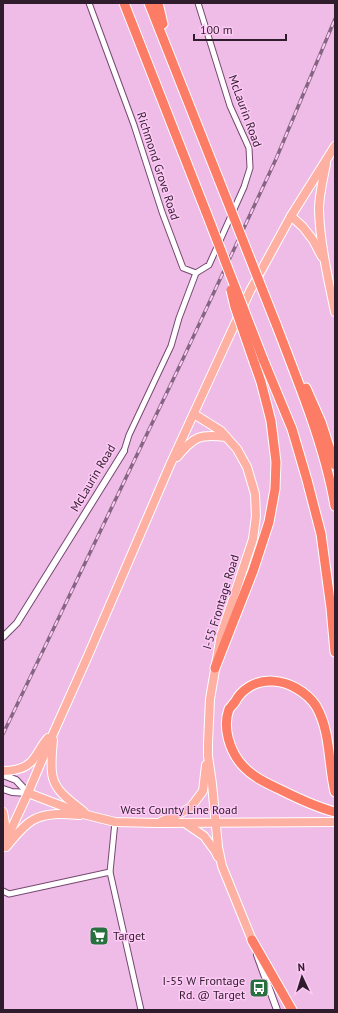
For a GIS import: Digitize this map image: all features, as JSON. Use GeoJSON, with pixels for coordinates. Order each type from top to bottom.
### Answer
{"type":"FeatureCollection","features":[{"type":"Feature","properties":{"kind":"highway"},"geometry":{"type":"LineString","coordinates":[[124,3],[221,250],[235,307],[258,361],[292,429],[321,534],[331,608],[335,652]]}},
{"type":"Feature","properties":{"kind":"highway"},"geometry":{"type":"LineString","coordinates":[[149,3],[303,394],[321,446],[335,506]]}},
{"type":"Feature","properties":{"kind":"highway"},"geometry":{"type":"LineString","coordinates":[[158,3],[173,64]]}},
{"type":"Feature","properties":{"kind":"highway"},"geometry":{"type":"LineString","coordinates":[[277,328],[306,386],[321,422],[335,465]]}},
{"type":"Feature","properties":{"kind":"highway"},"geometry":{"type":"LineString","coordinates":[[215,668],[254,571],[269,522],[275,489],[276,462],[271,421],[261,382],[258,361]]}},
{"type":"Feature","properties":{"kind":"highway"},"geometry":{"type":"LineString","coordinates":[[335,792],[332,782],[327,738],[322,719],[315,704],[304,693],[290,684],[277,681],[263,681],[249,687],[238,696],[230,709],[227,721],[230,743],[234,754],[243,766],[260,780],[302,801],[325,810],[335,812]]}},
{"type":"Feature","properties":{"kind":"highway"},"geometry":{"type":"LineString","coordinates":[[252,940],[292,1010]]}},
{"type":"Feature","properties":{"kind":"main road"},"geometry":{"type":"LineString","coordinates":[[3,849],[170,465],[250,291],[291,216],[335,146]]}},
{"type":"Feature","properties":{"kind":"main road"},"geometry":{"type":"LineString","coordinates":[[327,158],[319,209],[325,261],[335,312]]}},
{"type":"Feature","properties":{"kind":"main road"},"geometry":{"type":"LineString","coordinates":[[291,216],[303,227],[313,240],[325,261]]}},
{"type":"Feature","properties":{"kind":"main road","name":"I-55 Frontage Road"},"geometry":{"type":"LineString","coordinates":[[194,414],[220,431],[237,449],[247,467],[255,494],[256,516],[253,539],[221,635],[210,698],[208,756],[218,847],[222,866]]}},
{"type":"Feature","properties":{"kind":"main road"},"geometry":{"type":"LineString","coordinates":[[170,465],[186,446],[198,437],[226,437]]}},
{"type":"Feature","properties":{"kind":"main road"},"geometry":{"type":"LineString","coordinates":[[3,771],[11,771],[30,763],[46,740],[53,734]]}},
{"type":"Feature","properties":{"kind":"main road"},"geometry":{"type":"LineString","coordinates":[[53,734],[52,777],[57,788],[89,816]]}},
{"type":"Feature","properties":{"kind":"main road"},"geometry":{"type":"LineString","coordinates":[[158,823],[191,807],[203,791],[208,756]]}},
{"type":"Feature","properties":{"kind":"main road","name":"West County Line Road"},"geometry":{"type":"LineString","coordinates":[[28,793],[89,816],[115,822],[335,822]]}},
{"type":"Feature","properties":{"kind":"main road"},"geometry":{"type":"LineString","coordinates":[[3,812],[5,824],[3,836]]}},
{"type":"Feature","properties":{"kind":"main road"},"geometry":{"type":"LineString","coordinates":[[3,849],[32,820],[44,816],[60,814],[89,816]]}},
{"type":"Feature","properties":{"kind":"main road"},"geometry":{"type":"LineString","coordinates":[[184,823],[204,836],[215,851],[252,940]]}},
{"type":"Feature","properties":{"kind":"street","name":"Richmond Grove Road"},"geometry":{"type":"LineString","coordinates":[[89,3],[134,125],[162,212],[183,268],[196,273]]}},
{"type":"Feature","properties":{"kind":"street","name":"McLaurin Road"},"geometry":{"type":"LineString","coordinates":[[3,637],[17,623],[124,451],[129,435],[171,346],[179,318],[196,273],[209,264],[244,187],[250,168],[249,148],[230,106],[198,3]]}},
{"type":"Feature","properties":{"kind":"street","name":"West County Line Road"},"geometry":{"type":"LineString","coordinates":[[3,775],[16,780],[28,793]]}},
{"type":"Feature","properties":{"kind":"street","name":"West County Line Road"},"geometry":{"type":"LineString","coordinates":[[3,789],[12,792],[28,793]]}},
{"type":"Feature","properties":{"kind":"street"},"geometry":{"type":"LineString","coordinates":[[115,822],[110,872],[141,1010]]}},
{"type":"Feature","properties":{"kind":"street"},"geometry":{"type":"LineString","coordinates":[[3,891],[9,894],[110,872]]}},
{"type":"Feature","properties":{"kind":"street"},"geometry":{"type":"LineString","coordinates":[[252,940],[277,1010]]}},
{"type":"Feature","properties":{"kind":"railway"},"geometry":{"type":"LineString","coordinates":[[3,734],[182,361],[276,159],[335,19]]}},
{"type":"Feature","properties":{"kind":"place","name":"Target"},"geometry":{"type":"Point","coordinates":[99,936]}},
{"type":"Feature","properties":{"kind":"place","name":"I-55 W Frontage Rd. @ Target"},"geometry":{"type":"Point","coordinates":[259,988]}}]}
